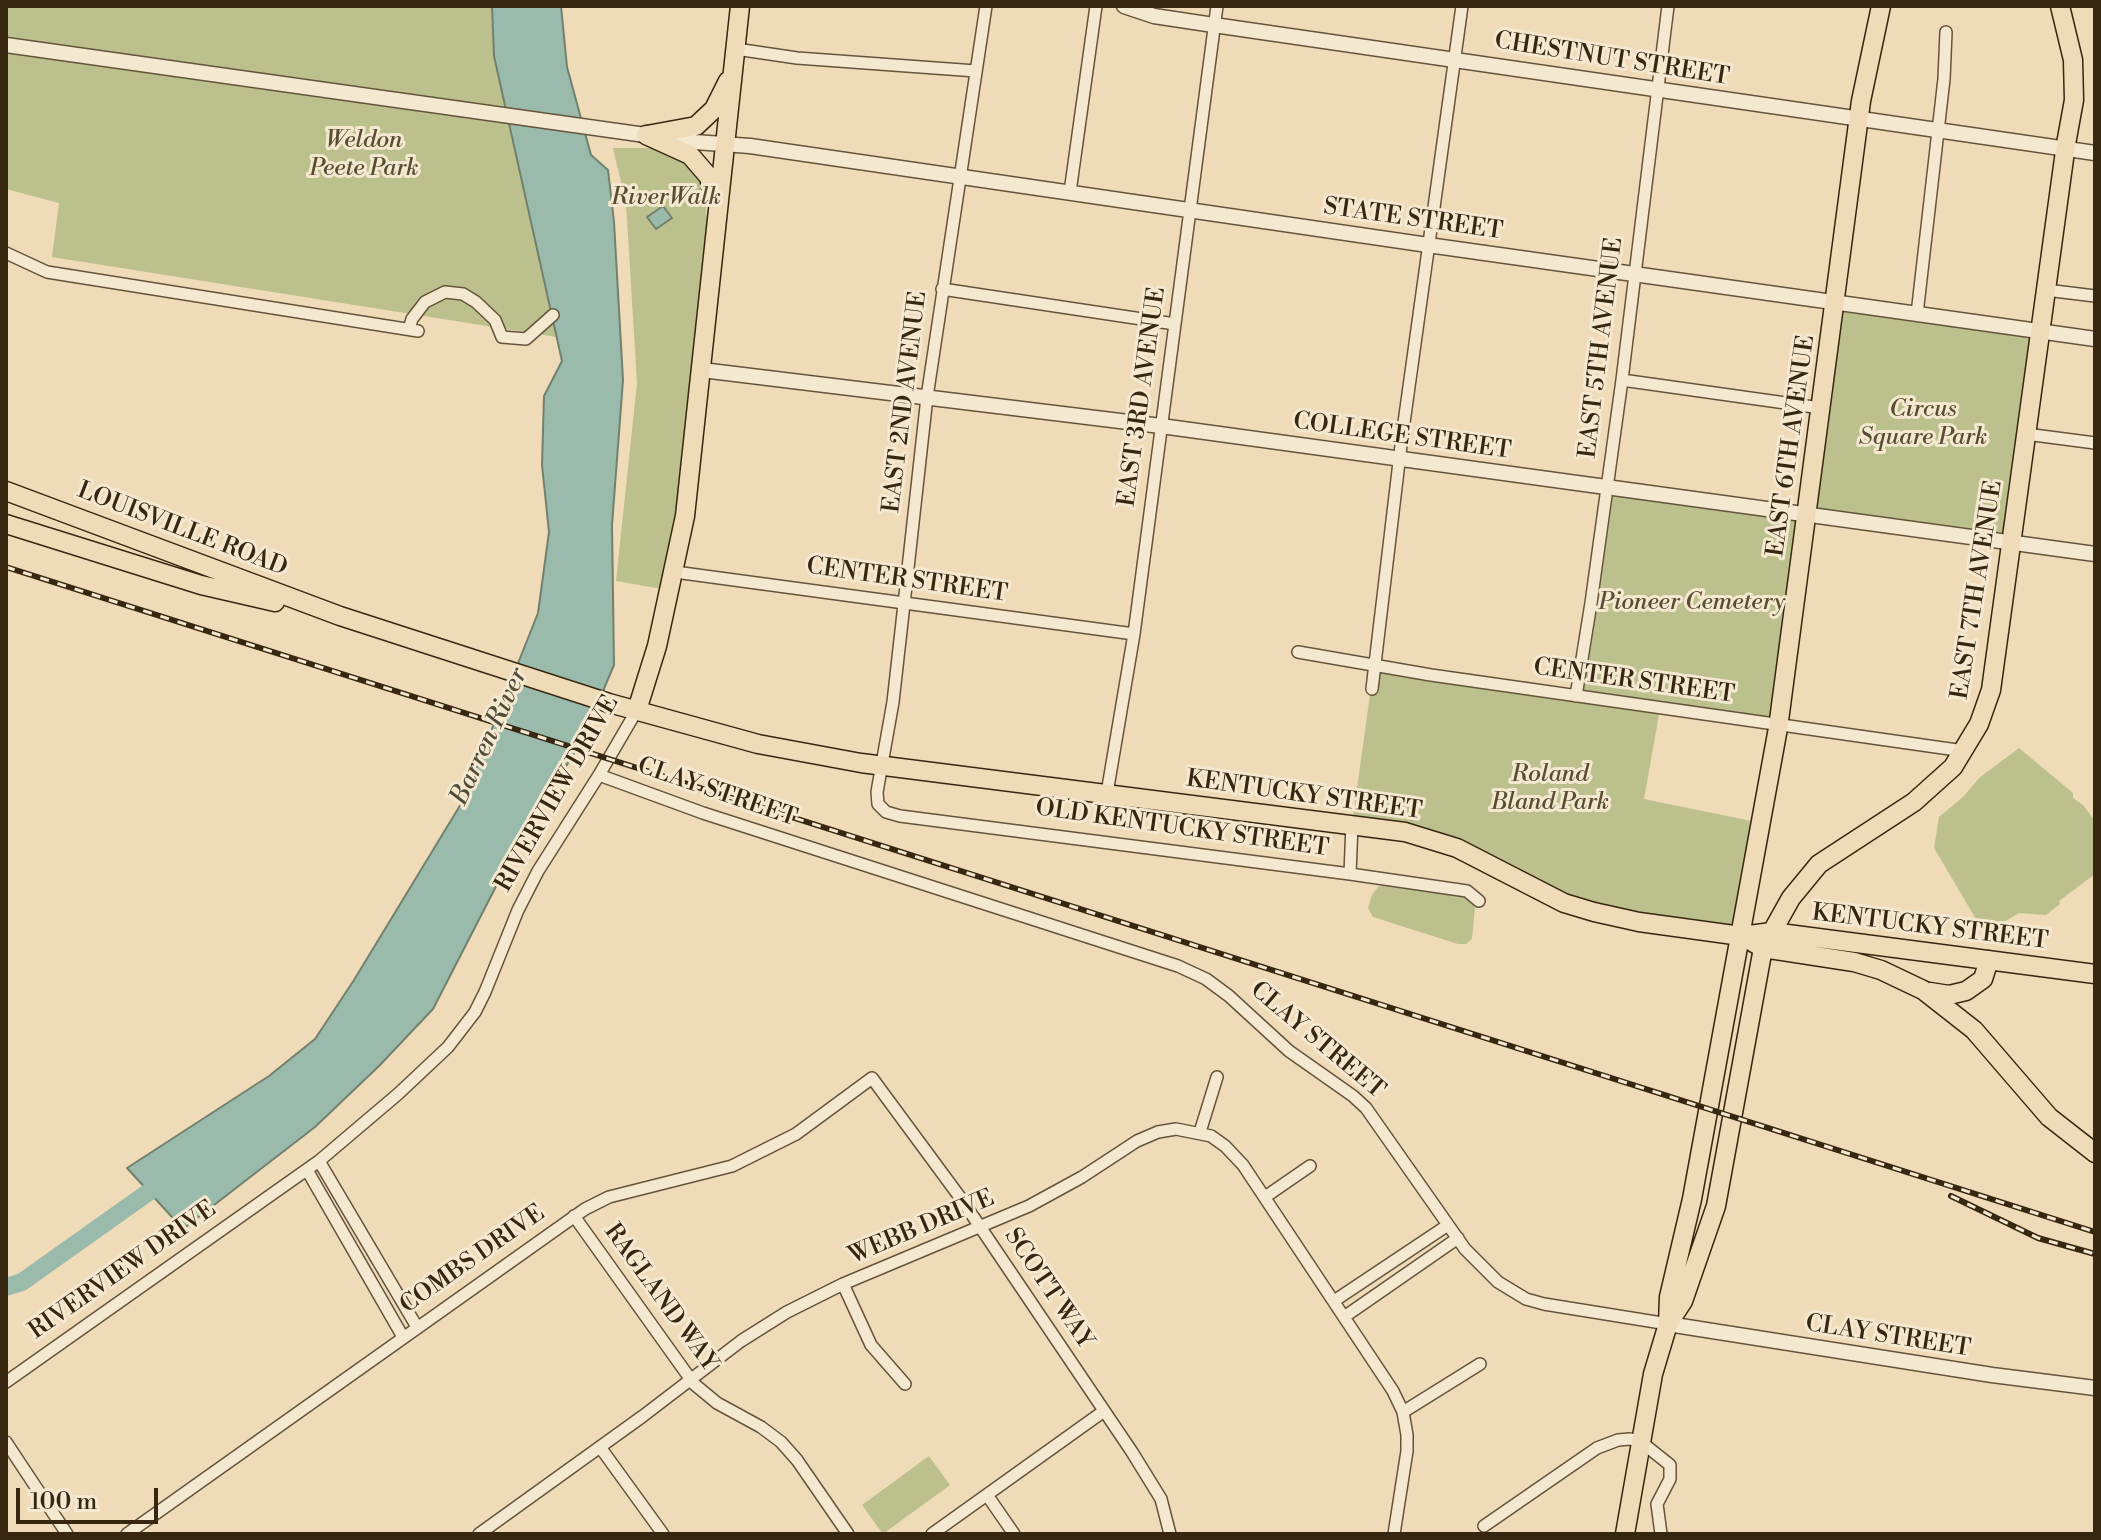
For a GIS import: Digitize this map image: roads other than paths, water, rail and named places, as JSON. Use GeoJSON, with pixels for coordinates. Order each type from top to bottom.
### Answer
{"type":"FeatureCollection","features":[{"type":"Feature","properties":{"kind":"main road","name":"RIVERVIEW DRIVE"},"geometry":{"type":"LineString","coordinates":[[637,710],[675,572],[691,468],[740,6]]}},
{"type":"Feature","properties":{"kind":"main road","name":"EAST 6TH AVENUE"},"geometry":{"type":"LineString","coordinates":[[1668,1324],[1669,1297],[1682,1250],[1778,726],[1859,118],[1881,6]]}},
{"type":"Feature","properties":{"kind":"main road","name":"EAST 7TH AVENUE"},"geometry":{"type":"LineString","coordinates":[[1768,940],[1791,898],[1819,864],[1923,795],[1953,767],[1979,724],[1991,690],[2074,100],[2070,43],[2060,6]]}},
{"type":"Feature","properties":{"kind":"main road"},"geometry":{"type":"LineString","coordinates":[[641,134],[687,130],[706,120],[733,71]]}},
{"type":"Feature","properties":{"kind":"main road"},"geometry":{"type":"LineString","coordinates":[[641,134],[690,155],[701,165],[709,177],[716,225]]}},
{"type":"Feature","properties":{"kind":"main road","name":"LOUISVILLE ROAD"},"geometry":{"type":"LineString","coordinates":[[6,491],[340,616],[637,710]]}},
{"type":"Feature","properties":{"kind":"main road","name":"LOUISVILLE ROAD"},"geometry":{"type":"LineString","coordinates":[[6,524],[201,585],[340,616]]}},
{"type":"Feature","properties":{"kind":"main road","name":"KENTUCKY STREET"},"geometry":{"type":"LineString","coordinates":[[637,710],[772,747],[882,766],[1405,832],[1449,844],[1550,897],[1587,911],[1639,922],[1768,940],[1989,960],[2095,974]]}},
{"type":"Feature","properties":{"kind":"main road"},"geometry":{"type":"LineString","coordinates":[[1625,1534],[1653,1374],[1668,1324],[1683,1301],[1716,1206],[1728,1129],[1768,940],[1854,962],[1923,990],[1974,1030],[2049,1117],[2095,1153]]}},
{"type":"Feature","properties":{"kind":"main road"},"geometry":{"type":"LineString","coordinates":[[1923,990],[1949,995],[1966,991],[1985,976],[1989,960]]}},
{"type":"Feature","properties":{"kind":"street","name":"EAST 2ND AVENUE"},"geometry":{"type":"LineString","coordinates":[[878,804],[877,792],[904,602],[927,397],[986,6]]}},
{"type":"Feature","properties":{"kind":"street"},"geometry":{"type":"LineString","coordinates":[[1070,192],[1096,6]]}},
{"type":"Feature","properties":{"kind":"street","name":"CHESTNUT STREET"},"geometry":{"type":"LineString","coordinates":[[1124,6],[1154,16],[2095,153]]}},
{"type":"Feature","properties":{"kind":"street","name":"EAST 3RD AVENUE"},"geometry":{"type":"LineString","coordinates":[[1107,793],[1134,634],[1217,6]]}},
{"type":"Feature","properties":{"kind":"street"},"geometry":{"type":"LineString","coordinates":[[1372,689],[1428,245],[1462,6]]}},
{"type":"Feature","properties":{"kind":"street","name":"EAST 5TH AVENUE"},"geometry":{"type":"LineString","coordinates":[[1576,696],[1622,380],[1668,6]]}},
{"type":"Feature","properties":{"kind":"street"},"geometry":{"type":"LineString","coordinates":[[1917,314],[1946,32]]}},
{"type":"Feature","properties":{"kind":"street","name":"STATE STREET"},"geometry":{"type":"LineString","coordinates":[[6,45],[1192,209],[2095,339]]}},
{"type":"Feature","properties":{"kind":"street"},"geometry":{"type":"LineString","coordinates":[[736,49],[797,58],[976,71]]}},
{"type":"Feature","properties":{"kind":"street"},"geometry":{"type":"LineString","coordinates":[[6,253],[47,272],[413,330],[412,319],[425,302],[445,292],[463,294],[476,302],[495,320],[502,337],[526,339],[553,315]]}},
{"type":"Feature","properties":{"kind":"street"},"geometry":{"type":"LineString","coordinates":[[942,289],[1175,324]]}},
{"type":"Feature","properties":{"kind":"street"},"geometry":{"type":"LineString","coordinates":[[2046,290],[2095,296]]}},
{"type":"Feature","properties":{"kind":"street","name":"COLLEGE STREET"},"geometry":{"type":"LineString","coordinates":[[702,370],[1161,426],[2095,554]]}},
{"type":"Feature","properties":{"kind":"street"},"geometry":{"type":"LineString","coordinates":[[1622,380],[1821,408]]}},
{"type":"Feature","properties":{"kind":"street"},"geometry":{"type":"LineString","coordinates":[[2026,434],[2095,443]]}},
{"type":"Feature","properties":{"kind":"street","name":"CENTER STREET"},"geometry":{"type":"LineString","coordinates":[[675,572],[1134,634]]}},
{"type":"Feature","properties":{"kind":"street","name":"CENTER STREET"},"geometry":{"type":"LineString","coordinates":[[1298,652],[1374,666],[1964,751]]}},
{"type":"Feature","properties":{"kind":"street","name":"RIVERVIEW DRIVE"},"geometry":{"type":"LineString","coordinates":[[6,1382],[307,1170],[421,1074],[462,1030],[485,992],[518,910],[538,871],[637,710]]}},
{"type":"Feature","properties":{"kind":"street","name":"CLAY STREET"},"geometry":{"type":"LineString","coordinates":[[599,775],[703,813],[1178,966],[1206,979],[1289,1051],[1366,1108],[1448,1225],[1487,1273],[1526,1299],[1566,1309],[2095,1388]]}},
{"type":"Feature","properties":{"kind":"street","name":"OLD KENTUCKY STREET"},"geometry":{"type":"LineString","coordinates":[[878,804],[889,813],[909,818],[1467,891],[1479,901]]}},
{"type":"Feature","properties":{"kind":"street"},"geometry":{"type":"LineString","coordinates":[[1350,874],[1352,824]]}},
{"type":"Feature","properties":{"kind":"street"},"geometry":{"type":"LineString","coordinates":[[1217,1077],[1200,1132],[1230,1150],[1265,1197],[1393,1391],[1403,1412],[1407,1451],[1394,1534]]}},
{"type":"Feature","properties":{"kind":"street","name":"COMBS DRIVE"},"geometry":{"type":"LineString","coordinates":[[127,1534],[574,1216],[609,1197],[732,1166],[796,1134],[872,1078]]}},
{"type":"Feature","properties":{"kind":"street","name":"SCOTT WAY"},"geometry":{"type":"LineString","coordinates":[[872,1078],[980,1227],[1104,1411],[1161,1499],[1170,1534]]}},
{"type":"Feature","properties":{"kind":"street","name":"WEBB DRIVE"},"geometry":{"type":"LineString","coordinates":[[479,1534],[771,1321],[843,1284],[1043,1199],[1148,1135],[1168,1130],[1200,1132]]}},
{"type":"Feature","properties":{"kind":"street"},"geometry":{"type":"LineString","coordinates":[[319,1161],[417,1327]]}},
{"type":"Feature","properties":{"kind":"street"},"geometry":{"type":"LineString","coordinates":[[1265,1197],[1310,1166]]}},
{"type":"Feature","properties":{"kind":"street"},"geometry":{"type":"LineString","coordinates":[[307,1170],[403,1337]]}},
{"type":"Feature","properties":{"kind":"street","name":"RAGLAND WAY"},"geometry":{"type":"LineString","coordinates":[[574,1216],[691,1380],[717,1403],[761,1427],[781,1442],[848,1534]]}},
{"type":"Feature","properties":{"kind":"street"},"geometry":{"type":"LineString","coordinates":[[1334,1301],[1448,1225]]}},
{"type":"Feature","properties":{"kind":"street"},"geometry":{"type":"LineString","coordinates":[[1344,1317],[1458,1238]]}},
{"type":"Feature","properties":{"kind":"street"},"geometry":{"type":"LineString","coordinates":[[843,1284],[866,1337],[905,1384]]}},
{"type":"Feature","properties":{"kind":"street"},"geometry":{"type":"LineString","coordinates":[[1403,1412],[1480,1364]]}},
{"type":"Feature","properties":{"kind":"street"},"geometry":{"type":"LineString","coordinates":[[932,1534],[1104,1411]]}},
{"type":"Feature","properties":{"kind":"street"},"geometry":{"type":"LineString","coordinates":[[1484,1526],[1597,1448],[1620,1440],[1640,1441],[1670,1465],[1670,1479],[1657,1504],[1661,1534]]}},
{"type":"Feature","properties":{"kind":"street"},"geometry":{"type":"LineString","coordinates":[[6,1442],[67,1534]]}},
{"type":"Feature","properties":{"kind":"street"},"geometry":{"type":"LineString","coordinates":[[600,1447],[663,1534]]}},
{"type":"Feature","properties":{"kind":"street"},"geometry":{"type":"LineString","coordinates":[[987,1495],[1014,1534]]}},
{"type":"Feature","properties":{"kind":"water"},"geometry":{"type":"Polygon","coordinates":[[[492,6],[561,6],[567,67],[591,155],[608,170],[623,380],[612,525],[614,665],[581,743],[525,830],[433,1009],[315,1127],[183,1229],[127,1168],[269,1076],[315,1039],[464,799],[538,613],[549,532],[542,465],[544,396],[562,361],[494,56],[492,6]]]}},
{"type":"Feature","properties":{"kind":"water"},"geometry":{"type":"Polygon","coordinates":[[[663,206],[672,218],[656,229],[647,217],[663,206]]]}},
{"type":"Feature","properties":{"kind":"waterway","name":"Barren River"},"geometry":{"type":"LineString","coordinates":[[6,1287],[22,1282],[167,1179]]}},
{"type":"Feature","properties":{"kind":"railway"},"geometry":{"type":"LineString","coordinates":[[6,567],[2095,1232]]}},
{"type":"Feature","properties":{"kind":"railway"},"geometry":{"type":"LineString","coordinates":[[1951,1196],[2038,1238],[2095,1254]]}},
{"type":"Feature","properties":{"kind":"park label","name":"Weldon Peete Park"},"geometry":{"type":"Point","coordinates":[364,155]}},
{"type":"Feature","properties":{"kind":"park label","name":"RiverWalk"},"geometry":{"type":"Point","coordinates":[666,198]}},
{"type":"Feature","properties":{"kind":"park label","name":"Circus Square Park"},"geometry":{"type":"Point","coordinates":[1923,424]}},
{"type":"Feature","properties":{"kind":"park label","name":"Pioneer Cemetery"},"geometry":{"type":"Point","coordinates":[1692,603]}},
{"type":"Feature","properties":{"kind":"park label","name":"Roland Bland Park"},"geometry":{"type":"Point","coordinates":[1550,789]}}]}
